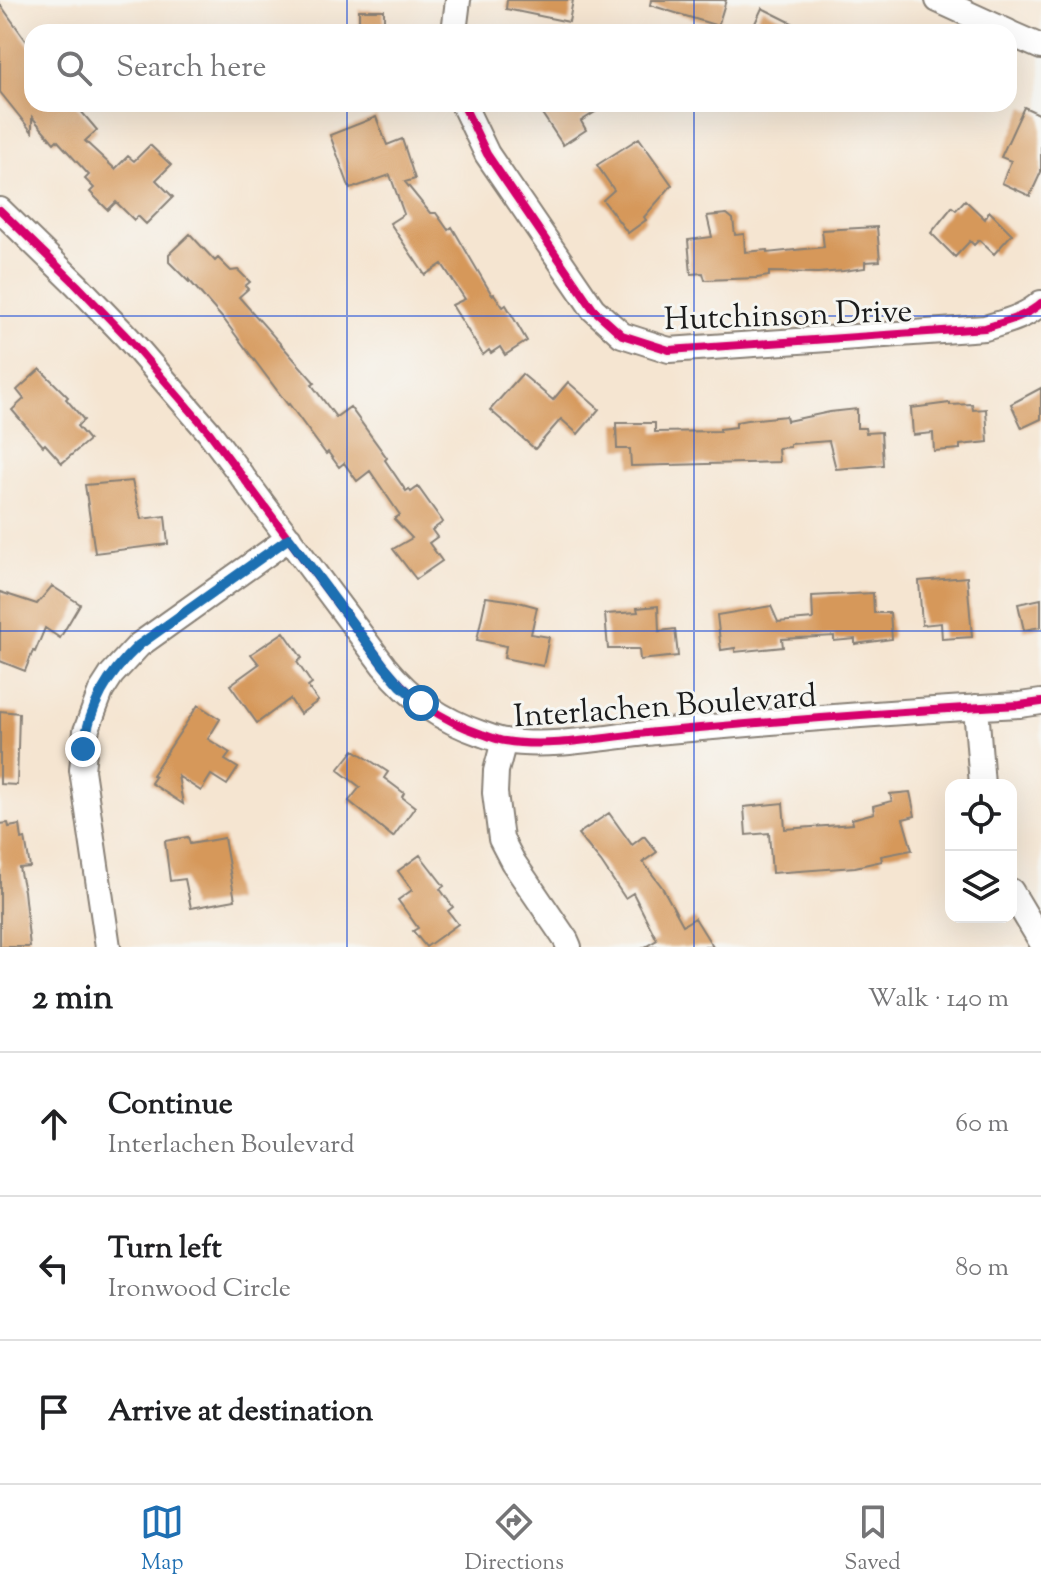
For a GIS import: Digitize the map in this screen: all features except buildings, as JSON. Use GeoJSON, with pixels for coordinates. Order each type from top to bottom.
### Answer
{"type":"FeatureCollection","features":[{"type":"Feature","properties":{"kind":"street"},"geometry":{"type":"LineString","coordinates":[[455,24],[458,0]]}},
{"type":"Feature","properties":{"kind":"street"},"geometry":{"type":"LineString","coordinates":[[938,0],[990,24]]}},
{"type":"Feature","properties":{"kind":"street"},"geometry":{"type":"LineString","coordinates":[[1017,36],[1041,47]]}},
{"type":"Feature","properties":{"kind":"street","name":"Hutchinson Drive"},"geometry":{"type":"LineString","coordinates":[[467,112],[487,154],[593,309],[622,335],[669,350],[985,328],[1011,320],[1041,303]]}},
{"type":"Feature","properties":{"kind":"street","name":"Interlachen Boulevard"},"geometry":{"type":"LineString","coordinates":[[0,210],[128,338],[209,432],[401,686],[443,718],[462,727],[504,741],[538,744],[1041,702]]}},
{"type":"Feature","properties":{"kind":"street"},"geometry":{"type":"LineString","coordinates":[[108,947],[82,770],[86,731],[101,691],[124,659],[139,645],[289,538]]}},
{"type":"Feature","properties":{"kind":"street"},"geometry":{"type":"LineString","coordinates":[[976,707],[982,779]]}},
{"type":"Feature","properties":{"kind":"street"},"geometry":{"type":"LineString","coordinates":[[504,741],[496,771],[495,793],[501,839],[569,947]]}},
{"type":"Feature","properties":{"kind":"street"},"geometry":{"type":"LineString","coordinates":[[1017,901],[1041,941]]}},
{"type":"Feature","properties":{"kind":"cycle path"},"geometry":{"type":"LineString","coordinates":[[467,112],[487,154],[593,309],[622,335],[669,350],[985,328],[1022,315],[1041,303]]}},
{"type":"Feature","properties":{"kind":"cycle path"},"geometry":{"type":"LineString","coordinates":[[0,210],[128,338],[209,432],[394,678],[428,707],[453,722],[499,740],[541,744],[747,724],[1041,702]]}},
{"type":"Feature","properties":{"kind":"route"},"geometry":{"type":"LineString","coordinates":[[83,749],[86,731],[101,691],[124,659],[139,645],[289,538],[384,666],[421,703]]}}]}
